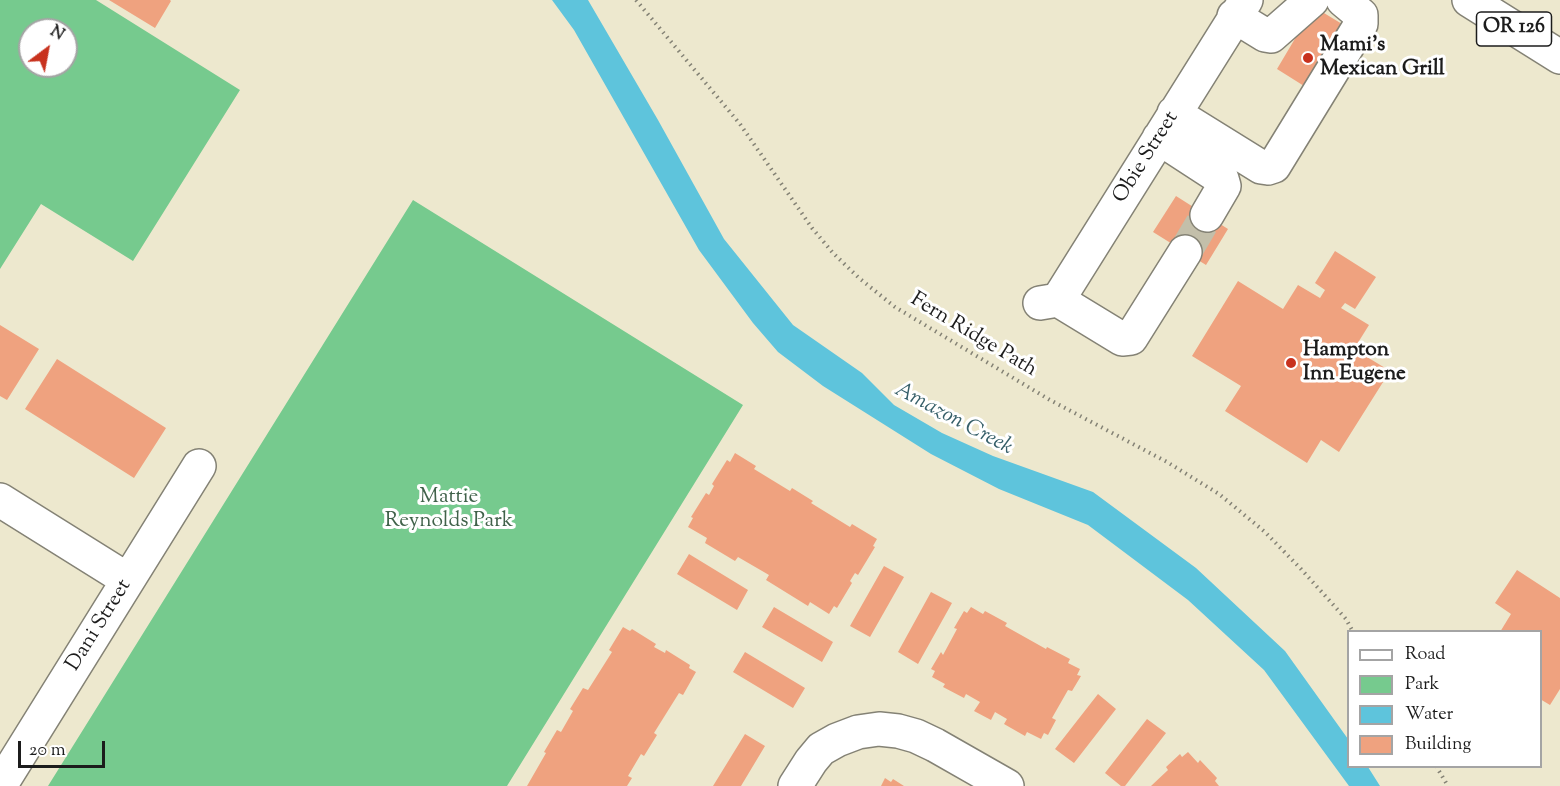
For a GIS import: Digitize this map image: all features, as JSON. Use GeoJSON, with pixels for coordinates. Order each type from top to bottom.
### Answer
{"type":"FeatureCollection","features":[{"type":"Feature","properties":{"kind":"street"},"geometry":{"type":"LineString","coordinates":[[1240,8],[1269,36],[1312,0]]}},
{"type":"Feature","properties":{"kind":"street"},"geometry":{"type":"LineString","coordinates":[[1166,126],[1261,166],[1268,168],[1274,166],[1361,24],[1361,15],[1343,0]]}},
{"type":"Feature","properties":{"kind":"street","name":"OR 126"},"geometry":{"type":"LineString","coordinates":[[1468,0],[1560,57]]}},
{"type":"Feature","properties":{"kind":"street","name":"Obie Street"},"geometry":{"type":"LineString","coordinates":[[1185,252],[1131,338],[1122,339],[1049,301],[1166,126],[1240,8]]}},
{"type":"Feature","properties":{"kind":"street"},"geometry":{"type":"LineString","coordinates":[[1166,126],[1222,179],[1224,186],[1207,215]]}},
{"type":"Feature","properties":{"kind":"street","name":"Dani Street"},"geometry":{"type":"LineString","coordinates":[[0,786],[199,466]]}},
{"type":"Feature","properties":{"kind":"street"},"geometry":{"type":"LineString","coordinates":[[0,500],[128,580]]}},
{"type":"Feature","properties":{"kind":"street"},"geometry":{"type":"LineString","coordinates":[[795,786],[821,749],[858,732],[879,729],[916,736],[1007,786]]}},
{"type":"Feature","properties":{"kind":"path","name":"Fern Ridge Path"},"geometry":{"type":"LineString","coordinates":[[636,0],[740,124],[812,228],[833,253],[859,278],[896,307],[1050,400],[1167,462],[1219,494],[1265,532],[1346,619],[1352,630]]}},
{"type":"Feature","properties":{"kind":"path"},"geometry":{"type":"LineString","coordinates":[[1437,768],[1448,786]]}},
{"type":"Feature","properties":{"kind":"green space"},"geometry":{"type":"Polygon","coordinates":[[[0,0],[96,0],[240,90],[133,261],[41,204],[0,269],[0,0]]]}},
{"type":"Feature","properties":{"kind":"green space","name":"Mattie Reynolds Park"},"geometry":{"type":"Polygon","coordinates":[[[413,200],[743,405],[507,786],[48,786],[413,200]]]}},
{"type":"Feature","properties":{"kind":"water"},"geometry":{"type":"Polygon","coordinates":[[[552,0],[588,0],[724,239],[793,325],[862,373],[894,405],[942,433],[993,456],[1093,492],[1196,568],[1285,651],[1347,738],[1347,768],[1369,768],[1380,786],[1349,786],[1264,670],[1188,600],[1088,525],[999,489],[931,454],[823,386],[778,352],[753,323],[699,250],[574,30],[552,0]]]}},
{"type":"Feature","properties":{"kind":"building"},"geometry":{"type":"Polygon","coordinates":[[[109,0],[170,0],[171,1],[155,28],[109,0]]]}},
{"type":"Feature","properties":{"kind":"building","name":"Mami's Mexican Grill"},"geometry":{"type":"Polygon","coordinates":[[[1319,10],[1347,27],[1312,91],[1277,69],[1296,37],[1294,36],[1319,10]]]}},
{"type":"Feature","properties":{"kind":"building"},"geometry":{"type":"Polygon","coordinates":[[[1176,196],[1228,229],[1206,265],[1153,232],[1176,196]]]}},
{"type":"Feature","properties":{"kind":"building","name":"Hampton Inn Eugene"},"geometry":{"type":"Polygon","coordinates":[[[1335,251],[1376,277],[1355,309],[1345,303],[1341,308],[1369,325],[1354,349],[1390,371],[1339,452],[1321,440],[1307,463],[1225,411],[1241,386],[1192,356],[1238,281],[1283,309],[1298,285],[1320,298],[1325,290],[1315,283],[1335,251]]]}},
{"type":"Feature","properties":{"kind":"building"},"geometry":{"type":"Polygon","coordinates":[[[0,325],[39,349],[7,400],[0,396],[0,325]]]}},
{"type":"Feature","properties":{"kind":"building"},"geometry":{"type":"Polygon","coordinates":[[[57,359],[166,428],[134,478],[25,409],[57,359]]]}},
{"type":"Feature","properties":{"kind":"building"},"geometry":{"type":"Polygon","coordinates":[[[735,453],[756,466],[754,469],[790,491],[792,488],[813,501],[811,503],[850,527],[852,524],[877,539],[873,546],[875,547],[858,575],[855,573],[850,581],[852,583],[837,608],[834,606],[829,614],[810,602],[808,606],[766,580],[769,575],[738,557],[735,561],[705,543],[707,538],[688,527],[693,518],[691,517],[706,493],[709,495],[714,486],[712,484],[727,460],[730,462],[735,453]]]}},
{"type":"Feature","properties":{"kind":"building"},"geometry":{"type":"Polygon","coordinates":[[[689,554],[748,590],[737,610],[677,574],[689,554]]]}},
{"type":"Feature","properties":{"kind":"building"},"geometry":{"type":"Polygon","coordinates":[[[884,566],[904,577],[870,637],[850,626],[884,566]]]}},
{"type":"Feature","properties":{"kind":"building"},"geometry":{"type":"Polygon","coordinates":[[[1517,570],[1560,598],[1560,689],[1550,705],[1542,700],[1542,630],[1501,630],[1511,614],[1495,603],[1517,570]]]}},
{"type":"Feature","properties":{"kind":"building"},"geometry":{"type":"Polygon","coordinates":[[[931,592],[952,603],[918,664],[898,652],[931,592]]]}},
{"type":"Feature","properties":{"kind":"building"},"geometry":{"type":"Polygon","coordinates":[[[774,607],[833,642],[822,662],[762,627],[774,607]]]}},
{"type":"Feature","properties":{"kind":"building"},"geometry":{"type":"Polygon","coordinates":[[[971,607],[983,614],[985,611],[1007,623],[1005,626],[1046,649],[1047,647],[1070,659],[1068,663],[1080,669],[1077,675],[1081,676],[1072,691],[1068,690],[1052,718],[1056,720],[1048,735],[1044,733],[1041,739],[1027,732],[1025,736],[1004,724],[1007,719],[995,712],[991,720],[974,711],[980,702],[966,694],[964,698],[943,687],[945,684],[932,677],[935,671],[931,669],[941,652],[943,655],[964,611],[967,613],[971,607]]]}},
{"type":"Feature","properties":{"kind":"building"},"geometry":{"type":"Polygon","coordinates":[[[623,627],[630,631],[632,629],[656,644],[654,647],[665,653],[666,650],[690,665],[689,668],[696,672],[683,695],[679,693],[654,733],[657,735],[644,756],[641,754],[628,776],[632,778],[627,786],[527,786],[557,730],[561,732],[573,711],[570,709],[583,688],[588,690],[612,652],[609,650],[623,627]]]}},
{"type":"Feature","properties":{"kind":"building"},"geometry":{"type":"Polygon","coordinates":[[[745,652],[805,688],[793,708],[733,672],[745,652]]]}},
{"type":"Feature","properties":{"kind":"building"},"geometry":{"type":"Polygon","coordinates":[[[1098,694],[1116,709],[1074,763],[1055,749],[1098,694]]]}},
{"type":"Feature","properties":{"kind":"building"},"geometry":{"type":"Polygon","coordinates":[[[1147,719],[1166,733],[1125,786],[1121,786],[1105,773],[1147,719]]]}},
{"type":"Feature","properties":{"kind":"building"},"geometry":{"type":"Polygon","coordinates":[[[745,734],[765,746],[741,786],[713,786],[745,734]]]}},
{"type":"Feature","properties":{"kind":"building"},"geometry":{"type":"Polygon","coordinates":[[[1188,752],[1198,763],[1200,760],[1217,778],[1215,781],[1219,786],[1151,786],[1168,770],[1166,767],[1180,754],[1182,757],[1188,752]]]}},
{"type":"Feature","properties":{"kind":"building"},"geometry":{"type":"Polygon","coordinates":[[[885,778],[891,782],[893,779],[904,786],[881,786],[885,778]]]}},
{"type":"Feature","properties":{"kind":"tunnel"},"geometry":{"type":"LineString","coordinates":[[1185,252],[1207,215]]}},
{"type":"Feature","properties":{"kind":"place","name":"Mami's Mexican Grill"},"geometry":{"type":"Point","coordinates":[1308,58]}},
{"type":"Feature","properties":{"kind":"place","name":"Hampton Inn Eugene"},"geometry":{"type":"Point","coordinates":[1291,363]}},
{"type":"Feature","properties":{"kind":"water label","name":"Amazon Creek"},"geometry":{"type":"Point","coordinates":[953,420]}}]}
